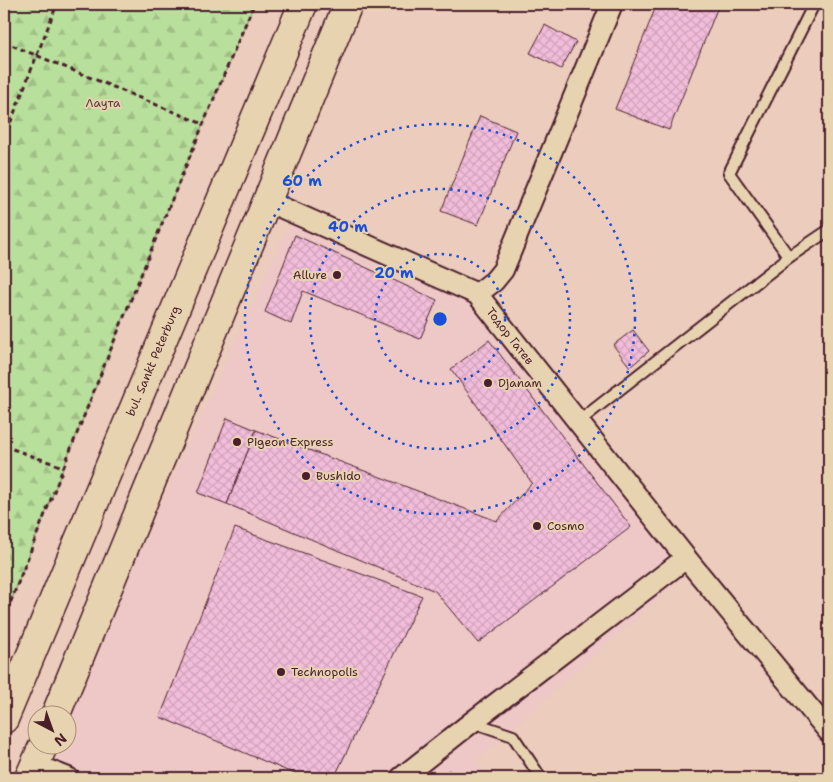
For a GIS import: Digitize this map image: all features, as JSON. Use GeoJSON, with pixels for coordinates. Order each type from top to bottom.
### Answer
{"type":"FeatureCollection","features":[{"type":"Feature","properties":{"kind":"main road","name":"bul. Sankt Peterburg"},"geometry":{"type":"LineString","coordinates":[[4,719],[303,4]]}},
{"type":"Feature","properties":{"kind":"main road"},"geometry":{"type":"LineString","coordinates":[[60,704],[348,4]]}},
{"type":"Feature","properties":{"kind":"street"},"geometry":{"type":"LineString","coordinates":[[477,294],[494,281],[503,270],[612,4]]}},
{"type":"Feature","properties":{"kind":"street","name":"Тодор Гатев"},"geometry":{"type":"LineString","coordinates":[[267,201],[477,294],[686,558],[829,732]]}},
{"type":"Feature","properties":{"kind":"street"},"geometry":{"type":"LineString","coordinates":[[401,778],[686,558]]}},
{"type":"Feature","properties":{"kind":"street"},"geometry":{"type":"LineString","coordinates":[[36,763],[68,778]]}},
{"type":"Feature","properties":{"kind":"lane"},"geometry":{"type":"LineString","coordinates":[[789,257],[730,173],[814,4]]}},
{"type":"Feature","properties":{"kind":"lane"},"geometry":{"type":"LineString","coordinates":[[578,422],[789,257],[829,230]]}},
{"type":"Feature","properties":{"kind":"lane"},"geometry":{"type":"LineString","coordinates":[[472,722],[513,736],[541,778]]}},
{"type":"Feature","properties":{"kind":"path"},"geometry":{"type":"LineString","coordinates":[[4,139],[57,4]]}},
{"type":"Feature","properties":{"kind":"path"},"geometry":{"type":"LineString","coordinates":[[4,619],[63,466],[202,124],[254,4]]}},
{"type":"Feature","properties":{"kind":"path"},"geometry":{"type":"LineString","coordinates":[[4,42],[202,124]]}},
{"type":"Feature","properties":{"kind":"path"},"geometry":{"type":"LineString","coordinates":[[4,446],[63,466]]}},
{"type":"Feature","properties":{"kind":"shaded area"},"geometry":{"type":"Polygon","coordinates":[[[295,213],[477,294],[686,558],[678,581],[476,761],[489,778],[45,778],[54,754],[78,754],[78,704],[72,704],[84,670],[295,213]]]}},
{"type":"Feature","properties":{"kind":"green space","name":"Лаута"},"geometry":{"type":"Polygon","coordinates":[[[4,4],[254,4],[126,311],[4,619],[4,4]]]}},
{"type":"Feature","properties":{"kind":"building"},"geometry":{"type":"Polygon","coordinates":[[[657,4],[719,4],[669,130],[615,109],[657,4]]]}},
{"type":"Feature","properties":{"kind":"building"},"geometry":{"type":"Polygon","coordinates":[[[545,25],[576,42],[561,69],[530,53],[545,25]]]}},
{"type":"Feature","properties":{"kind":"building"},"geometry":{"type":"Polygon","coordinates":[[[480,116],[516,131],[478,225],[441,211],[480,116]]]}},
{"type":"Feature","properties":{"kind":"building"},"geometry":{"type":"Polygon","coordinates":[[[295,235],[437,300],[420,339],[303,291],[291,324],[265,312],[295,235]]]}},
{"type":"Feature","properties":{"kind":"building"},"geometry":{"type":"Polygon","coordinates":[[[633,330],[649,351],[630,367],[613,345],[633,330]]]}},
{"type":"Feature","properties":{"kind":"building"},"geometry":{"type":"Polygon","coordinates":[[[489,340],[631,527],[478,643],[435,591],[227,504],[256,430],[497,521],[532,483],[451,369],[489,340]]]}},
{"type":"Feature","properties":{"kind":"building"},"geometry":{"type":"Polygon","coordinates":[[[227,418],[256,430],[227,504],[198,493],[227,418]]]}},
{"type":"Feature","properties":{"kind":"building","name":"Technopolis"},"geometry":{"type":"Polygon","coordinates":[[[235,528],[422,596],[334,778],[304,778],[160,717],[235,528]]]}},
{"type":"Feature","properties":{"kind":"building"},"geometry":{"type":"Polygon","coordinates":[[[449,770],[455,778],[438,778],[449,770]]]}},
{"type":"Feature","properties":{"kind":"place","name":"Allure"},"geometry":{"type":"Point","coordinates":[337,275]}},
{"type":"Feature","properties":{"kind":"place","name":"Djanam"},"geometry":{"type":"Point","coordinates":[488,383]}},
{"type":"Feature","properties":{"kind":"place","name":"Pigeon Express"},"geometry":{"type":"Point","coordinates":[237,442]}},
{"type":"Feature","properties":{"kind":"place","name":"Bushido"},"geometry":{"type":"Point","coordinates":[306,476]}},
{"type":"Feature","properties":{"kind":"place","name":"Cosmo"},"geometry":{"type":"Point","coordinates":[537,526]}},
{"type":"Feature","properties":{"kind":"place","name":"Technopolis"},"geometry":{"type":"Point","coordinates":[281,672]}}]}
